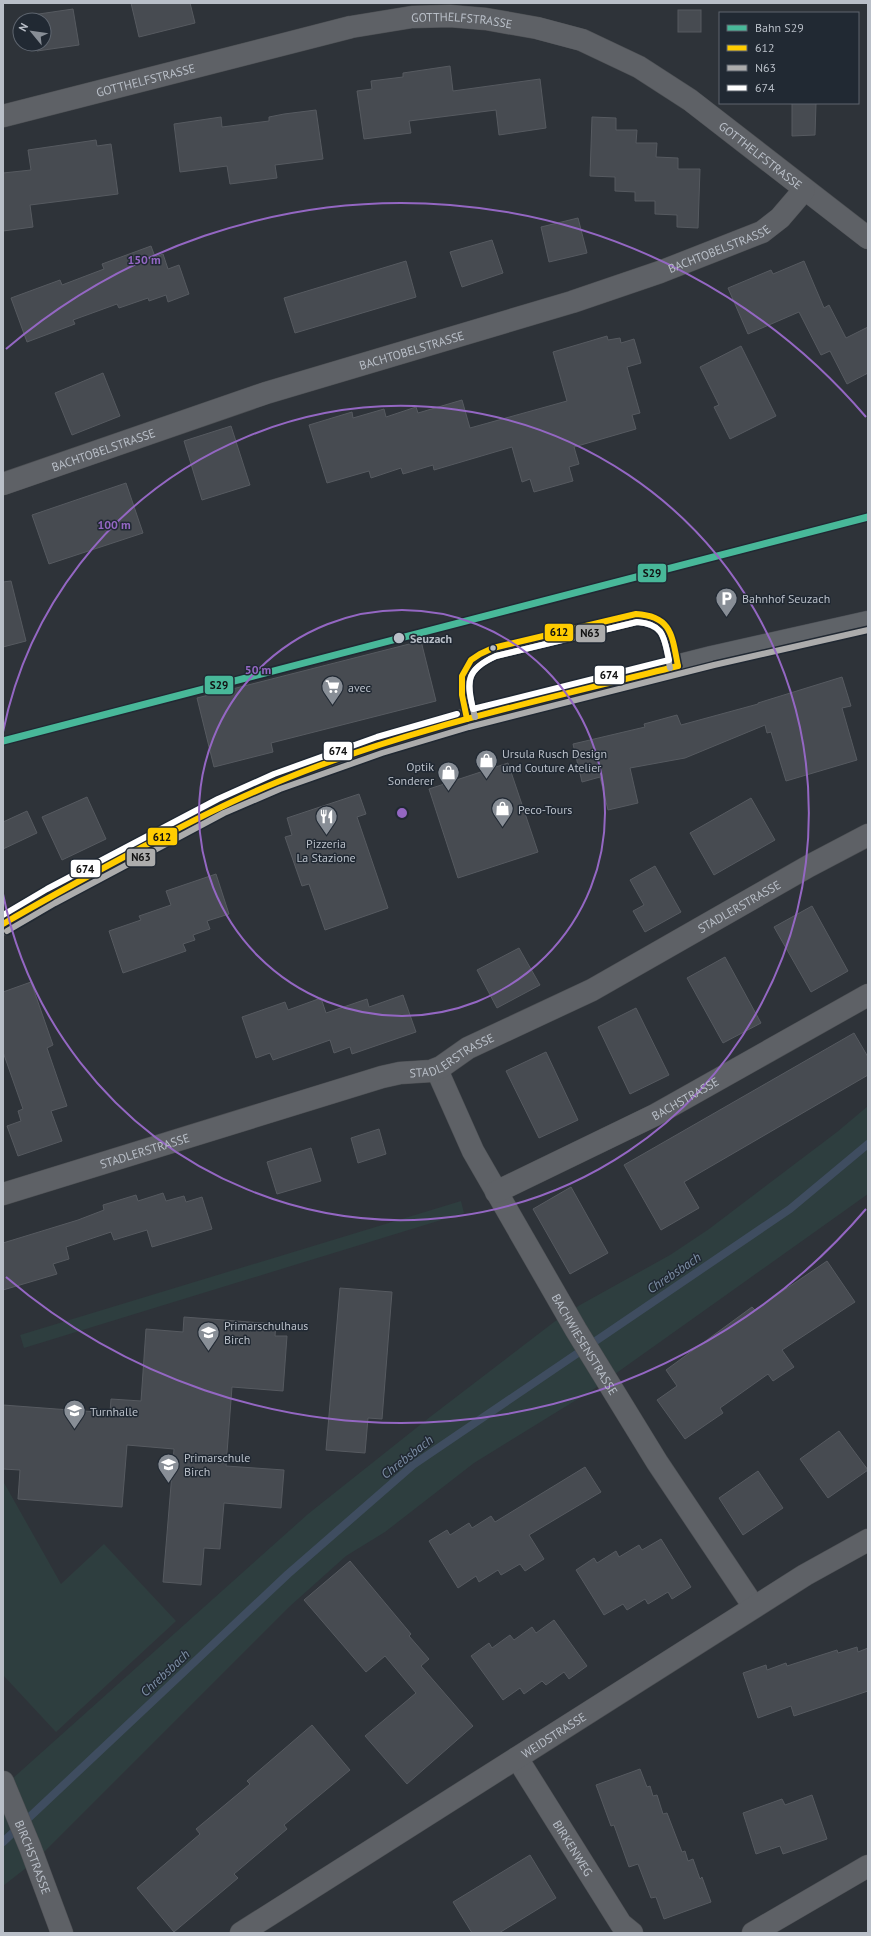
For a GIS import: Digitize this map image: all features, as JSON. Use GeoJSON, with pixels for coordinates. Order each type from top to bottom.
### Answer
{"type":"FeatureCollection","features":[{"type":"Feature","properties":{"kind":"main road"},"geometry":{"type":"LineString","coordinates":[[3,924],[51,896],[228,803],[277,782],[380,745],[467,719],[712,657],[868,622]]}},
{"type":"Feature","properties":{"kind":"street","name":"GOTTHELFSTRASSE"},"geometry":{"type":"LineString","coordinates":[[3,116],[351,27],[412,17],[450,16],[486,19],[582,40],[621,57],[679,92],[804,190],[867,234]]}},
{"type":"Feature","properties":{"kind":"street","name":"BACHTOBELSTRASSE"},"geometry":{"type":"LineString","coordinates":[[3,484],[266,393],[572,302],[632,282],[762,232],[780,218],[804,190]]}},
{"type":"Feature","properties":{"kind":"street","name":"STADLERSTRASSE"},"geometry":{"type":"LineString","coordinates":[[3,1194],[382,1077],[400,1073],[436,1070],[468,1048],[592,990],[809,866],[868,835]]}},
{"type":"Feature","properties":{"kind":"street","name":"BACHSTRASSE"},"geometry":{"type":"LineString","coordinates":[[496,1192],[655,1115],[868,995]]}},
{"type":"Feature","properties":{"kind":"street","name":"BACHWIESENSTRASSE"},"geometry":{"type":"LineString","coordinates":[[436,1070],[460,1126],[496,1192],[576,1330],[657,1462],[754,1607]]}},
{"type":"Feature","properties":{"kind":"street","name":"WEIDSTRASSE"},"geometry":{"type":"LineString","coordinates":[[241,1933],[754,1607],[826,1562],[868,1540]]}},
{"type":"Feature","properties":{"kind":"street","name":"BIRKENWEG"},"geometry":{"type":"LineString","coordinates":[[518,1758],[621,1924],[632,1933]]}},
{"type":"Feature","properties":{"kind":"street","name":"BIRCHSTRASSE"},"geometry":{"type":"LineString","coordinates":[[3,1782],[30,1847],[62,1933]]}},
{"type":"Feature","properties":{"kind":"street"},"geometry":{"type":"LineString","coordinates":[[753,1933],[868,1866]]}},
{"type":"Feature","properties":{"kind":"shaded area"},"geometry":{"type":"Polygon","coordinates":[[[868,1106],[868,1194],[594,1389],[474,1463],[385,1532],[346,1556],[289,1607],[35,1861],[3,1886],[3,1787],[308,1514],[430,1417],[554,1322],[580,1305],[670,1255],[709,1229],[837,1132],[868,1106]]]}},
{"type":"Feature","properties":{"kind":"shaded area"},"geometry":{"type":"Polygon","coordinates":[[[461,1201],[464,1213],[24,1348],[20,1335],[461,1201]]]}},
{"type":"Feature","properties":{"kind":"shaded area"},"geometry":{"type":"Polygon","coordinates":[[[3,1481],[61,1584],[104,1544],[176,1621],[56,1732],[3,1675],[3,1481]]]}},
{"type":"Feature","properties":{"kind":"building"},"geometry":{"type":"Polygon","coordinates":[[[131,3],[190,3],[195,23],[139,37],[131,3]]]}},
{"type":"Feature","properties":{"kind":"building"},"geometry":{"type":"Polygon","coordinates":[[[73,9],[79,45],[52,49],[52,12],[73,9]]]}},
{"type":"Feature","properties":{"kind":"building"},"geometry":{"type":"Polygon","coordinates":[[[678,10],[701,10],[701,32],[678,32],[678,10]]]}},
{"type":"Feature","properties":{"kind":"building"},"geometry":{"type":"Polygon","coordinates":[[[450,66],[453,91],[540,79],[546,128],[499,135],[496,110],[409,121],[411,133],[364,139],[357,91],[372,89],[371,81],[403,77],[403,73],[450,66]]]}},
{"type":"Feature","properties":{"kind":"building"},"geometry":{"type":"Polygon","coordinates":[[[792,104],[816,104],[815,135],[792,136],[792,104]]]}},
{"type":"Feature","properties":{"kind":"building"},"geometry":{"type":"Polygon","coordinates":[[[316,110],[323,159],[275,165],[277,178],[230,184],[227,166],[180,172],[174,124],[221,117],[222,127],[269,121],[269,117],[316,110]]]}},
{"type":"Feature","properties":{"kind":"building"},"geometry":{"type":"Polygon","coordinates":[[[592,117],[616,118],[616,130],[637,130],[636,143],[657,143],[656,157],[678,158],[678,169],[700,169],[698,228],[677,227],[677,215],[655,214],[655,201],[635,201],[635,192],[615,191],[615,177],[590,176],[592,117]]]}},
{"type":"Feature","properties":{"kind":"building"},"geometry":{"type":"Polygon","coordinates":[[[96,140],[97,146],[111,144],[118,194],[30,205],[33,227],[3,231],[3,173],[31,170],[28,150],[96,140]]]}},
{"type":"Feature","properties":{"kind":"building"},"geometry":{"type":"Polygon","coordinates":[[[578,218],[587,253],[549,262],[541,227],[578,218]]]}},
{"type":"Feature","properties":{"kind":"building"},"geometry":{"type":"Polygon","coordinates":[[[492,240],[503,273],[462,287],[450,252],[492,240]]]}},
{"type":"Feature","properties":{"kind":"building"},"geometry":{"type":"Polygon","coordinates":[[[151,246],[155,257],[163,254],[168,269],[179,265],[189,294],[168,302],[166,295],[149,301],[148,298],[119,308],[117,304],[73,320],[75,324],[27,342],[11,298],[60,280],[62,285],[104,269],[102,264],[151,246]]]}},
{"type":"Feature","properties":{"kind":"building"},"geometry":{"type":"Polygon","coordinates":[[[406,261],[416,297],[295,333],[284,298],[406,261]]]}},
{"type":"Feature","properties":{"kind":"building"},"geometry":{"type":"Polygon","coordinates":[[[804,261],[824,308],[829,305],[846,338],[868,327],[868,373],[847,384],[830,351],[821,355],[799,312],[748,334],[728,288],[771,270],[773,274],[804,261]]]}},
{"type":"Feature","properties":{"kind":"building"},"geometry":{"type":"Polygon","coordinates":[[[607,336],[608,340],[620,338],[621,343],[634,339],[641,363],[627,367],[640,413],[632,415],[636,429],[574,447],[579,464],[569,467],[573,481],[534,492],[530,479],[522,482],[512,447],[434,470],[433,465],[403,474],[401,468],[371,478],[369,471],[327,483],[309,425],[352,412],[353,418],[384,409],[386,417],[416,407],[418,413],[462,400],[470,428],[567,401],[553,352],[607,336]]]}},
{"type":"Feature","properties":{"kind":"building"},"geometry":{"type":"Polygon","coordinates":[[[741,346],[776,416],[730,439],[714,407],[719,405],[700,367],[741,346]]]}},
{"type":"Feature","properties":{"kind":"building"},"geometry":{"type":"Polygon","coordinates":[[[103,373],[120,416],[72,435],[55,393],[103,373]]]}},
{"type":"Feature","properties":{"kind":"building"},"geometry":{"type":"Polygon","coordinates":[[[231,426],[250,485],[202,500],[184,441],[231,426]]]}},
{"type":"Feature","properties":{"kind":"building"},"geometry":{"type":"Polygon","coordinates":[[[126,483],[143,533],[49,564],[32,515],[126,483]]]}},
{"type":"Feature","properties":{"kind":"building"},"geometry":{"type":"Polygon","coordinates":[[[11,581],[26,641],[3,647],[3,582],[11,581]]]}},
{"type":"Feature","properties":{"kind":"building"},"geometry":{"type":"Polygon","coordinates":[[[421,641],[436,701],[271,743],[273,752],[214,767],[197,698],[421,641]]]}},
{"type":"Feature","properties":{"kind":"building"},"geometry":{"type":"Polygon","coordinates":[[[842,677],[851,706],[842,708],[857,760],[786,781],[771,732],[767,733],[765,725],[685,758],[630,768],[638,803],[608,810],[600,777],[582,782],[573,744],[645,727],[644,724],[677,715],[681,725],[758,704],[842,677]]]}},
{"type":"Feature","properties":{"kind":"building"},"geometry":{"type":"Polygon","coordinates":[[[508,763],[538,852],[458,878],[429,789],[508,763]]]}},
{"type":"Feature","properties":{"kind":"building"},"geometry":{"type":"Polygon","coordinates":[[[359,794],[366,814],[357,817],[388,908],[325,930],[309,884],[302,886],[285,837],[292,835],[287,818],[359,794]]]}},
{"type":"Feature","properties":{"kind":"building"},"geometry":{"type":"Polygon","coordinates":[[[87,797],[106,839],[62,860],[42,817],[87,797]]]}},
{"type":"Feature","properties":{"kind":"building"},"geometry":{"type":"Polygon","coordinates":[[[751,798],[775,840],[714,875],[690,833],[751,798]]]}},
{"type":"Feature","properties":{"kind":"building"},"geometry":{"type":"Polygon","coordinates":[[[27,811],[37,833],[3,849],[3,822],[27,811]]]}},
{"type":"Feature","properties":{"kind":"building"},"geometry":{"type":"Polygon","coordinates":[[[655,866],[681,912],[645,932],[633,911],[644,905],[630,880],[655,866]]]}},
{"type":"Feature","properties":{"kind":"building"},"geometry":{"type":"Polygon","coordinates":[[[216,874],[229,914],[207,921],[210,929],[193,935],[195,940],[183,944],[186,951],[123,973],[109,931],[141,920],[139,916],[171,905],[166,891],[216,874]]]}},
{"type":"Feature","properties":{"kind":"building"},"geometry":{"type":"Polygon","coordinates":[[[812,906],[848,971],[811,992],[774,927],[812,906]]]}},
{"type":"Feature","properties":{"kind":"building"},"geometry":{"type":"Polygon","coordinates":[[[519,948],[540,985],[497,1008],[477,970],[519,948]]]}},
{"type":"Feature","properties":{"kind":"building"},"geometry":{"type":"Polygon","coordinates":[[[725,957],[761,1023],[723,1043],[687,978],[725,957]]]}},
{"type":"Feature","properties":{"kind":"building"},"geometry":{"type":"Polygon","coordinates":[[[31,982],[53,1045],[47,1048],[67,1106],[51,1111],[62,1141],[18,1156],[7,1126],[21,1121],[18,1111],[23,1109],[3,1052],[3,992],[31,982]]]}},
{"type":"Feature","properties":{"kind":"building"},"geometry":{"type":"Polygon","coordinates":[[[403,995],[416,1032],[352,1054],[350,1047],[334,1053],[330,1040],[273,1060],[270,1053],[256,1058],[242,1017],[285,1002],[288,1010],[321,998],[326,1013],[367,999],[369,1007],[403,995]]]}},
{"type":"Feature","properties":{"kind":"building"},"geometry":{"type":"Polygon","coordinates":[[[636,1008],[669,1075],[630,1094],[598,1027],[636,1008]]]}},
{"type":"Feature","properties":{"kind":"building"},"geometry":{"type":"Polygon","coordinates":[[[854,1033],[868,1057],[868,1075],[684,1182],[699,1208],[661,1230],[624,1165],[854,1033]]]}},
{"type":"Feature","properties":{"kind":"building"},"geometry":{"type":"Polygon","coordinates":[[[546,1052],[578,1120],[539,1138],[506,1071],[546,1052]]]}},
{"type":"Feature","properties":{"kind":"building"},"geometry":{"type":"Polygon","coordinates":[[[379,1129],[386,1154],[358,1163],[351,1138],[379,1129]]]}},
{"type":"Feature","properties":{"kind":"building"},"geometry":{"type":"Polygon","coordinates":[[[311,1148],[321,1181],[277,1194],[267,1162],[311,1148]]]}},
{"type":"Feature","properties":{"kind":"building"},"geometry":{"type":"Polygon","coordinates":[[[571,1187],[608,1253],[570,1274],[533,1209],[571,1187]]]}},
{"type":"Feature","properties":{"kind":"building"},"geometry":{"type":"Polygon","coordinates":[[[163,1193],[166,1201],[184,1196],[186,1202],[202,1197],[212,1229],[152,1247],[147,1230],[114,1240],[111,1232],[66,1247],[69,1259],[53,1264],[57,1274],[3,1290],[3,1243],[78,1220],[104,1210],[103,1205],[136,1195],[138,1201],[163,1193]]]}},
{"type":"Feature","properties":{"kind":"building"},"geometry":{"type":"Polygon","coordinates":[[[827,1261],[855,1302],[782,1350],[794,1367],[773,1381],[768,1374],[720,1408],[723,1413],[685,1439],[657,1400],[677,1386],[666,1370],[752,1307],[755,1310],[827,1261]]]}},
{"type":"Feature","properties":{"kind":"building"},"geometry":{"type":"Polygon","coordinates":[[[340,1288],[392,1292],[382,1419],[368,1418],[365,1453],[326,1450],[340,1288]]]}},
{"type":"Feature","properties":{"kind":"building"},"geometry":{"type":"Polygon","coordinates":[[[184,1317],[276,1324],[275,1336],[287,1336],[283,1391],[232,1387],[226,1466],[284,1470],[281,1508],[224,1503],[220,1549],[204,1548],[201,1585],[163,1582],[174,1449],[127,1445],[122,1507],[18,1499],[20,1470],[3,1469],[3,1405],[110,1413],[111,1399],[141,1401],[146,1329],[183,1332],[184,1317]]]}},
{"type":"Feature","properties":{"kind":"building"},"geometry":{"type":"Polygon","coordinates":[[[839,1431],[868,1470],[828,1498],[800,1459],[839,1431]]]}},
{"type":"Feature","properties":{"kind":"building"},"geometry":{"type":"Polygon","coordinates":[[[585,1467],[601,1492],[529,1535],[544,1559],[525,1571],[520,1564],[501,1575],[498,1570],[479,1582],[476,1576],[458,1588],[429,1541],[447,1530],[450,1535],[469,1523],[472,1528],[491,1516],[495,1522],[585,1467]]]}},
{"type":"Feature","properties":{"kind":"building"},"geometry":{"type":"Polygon","coordinates":[[[758,1471],[783,1508],[743,1535],[719,1498],[758,1471]]]}},
{"type":"Feature","properties":{"kind":"building"},"geometry":{"type":"Polygon","coordinates":[[[661,1539],[691,1587],[672,1599],[668,1592],[648,1604],[645,1599],[627,1610],[623,1604],[604,1615],[576,1570],[594,1558],[597,1563],[616,1551],[619,1557],[639,1545],[642,1550],[661,1539]]]}},
{"type":"Feature","properties":{"kind":"building"},"geometry":{"type":"Polygon","coordinates":[[[350,1561],[411,1634],[409,1636],[429,1659],[421,1666],[473,1726],[407,1784],[365,1736],[416,1693],[385,1656],[366,1672],[304,1600],[350,1561]]]}},
{"type":"Feature","properties":{"kind":"building"},"geometry":{"type":"Polygon","coordinates":[[[554,1620],[587,1666],[569,1679],[564,1672],[546,1685],[542,1681],[524,1694],[520,1688],[503,1700],[471,1656],[489,1643],[492,1648],[510,1635],[514,1640],[532,1627],[536,1633],[554,1620]]]}},
{"type":"Feature","properties":{"kind":"building"},"geometry":{"type":"Polygon","coordinates":[[[857,1647],[858,1652],[868,1648],[868,1691],[794,1716],[791,1706],[758,1718],[743,1673],[766,1665],[767,1670],[786,1663],[787,1666],[837,1650],[838,1653],[857,1647]]]}},
{"type":"Feature","properties":{"kind":"building"},"geometry":{"type":"Polygon","coordinates":[[[312,1725],[350,1770],[284,1825],[287,1829],[234,1874],[238,1878],[174,1932],[137,1888],[200,1834],[196,1829],[250,1784],[247,1781],[312,1725]]]}},
{"type":"Feature","properties":{"kind":"building"},"geometry":{"type":"Polygon","coordinates":[[[640,1769],[647,1787],[650,1786],[653,1796],[657,1795],[663,1814],[667,1813],[682,1852],[685,1851],[688,1861],[693,1859],[700,1879],[702,1877],[711,1902],[664,1919],[656,1897],[651,1898],[638,1864],[629,1867],[614,1825],[611,1826],[596,1785],[640,1769]]]}},
{"type":"Feature","properties":{"kind":"building"},"geometry":{"type":"Polygon","coordinates":[[[812,1795],[827,1839],[783,1854],[780,1846],[756,1854],[743,1813],[782,1799],[785,1805],[812,1795]]]}},
{"type":"Feature","properties":{"kind":"building"},"geometry":{"type":"Polygon","coordinates":[[[530,1855],[556,1898],[499,1933],[472,1933],[453,1902],[530,1855]]]}},
{"type":"Feature","properties":{"kind":"waterway","name":"Chrebsbach"},"geometry":{"type":"LineString","coordinates":[[3,1842],[288,1574],[413,1465],[790,1209],[868,1144]]}},
{"type":"Feature","properties":{"kind":"rail line","name":"S29"},"geometry":{"type":"LineString","coordinates":[[3,741],[868,517]]}},
{"type":"Feature","properties":{"kind":"transit line","name":"612"},"geometry":{"type":"LineString","coordinates":[[467,719],[462,695],[462,676],[471,660],[493,648],[636,614],[648,616],[664,623],[672,637],[678,666]]}},
{"type":"Feature","properties":{"kind":"transit line","name":"N63"},"geometry":{"type":"LineString","coordinates":[[475,717],[469,688],[472,673],[477,667],[496,656],[637,622],[654,627],[663,636],[670,668]]}},
{"type":"Feature","properties":{"kind":"transit line","name":"674"},"geometry":{"type":"LineString","coordinates":[[637,622],[646,623],[658,629],[664,638],[669,660],[473,709],[470,690],[471,676],[474,671],[486,661],[496,656],[637,622]]}},
{"type":"Feature","properties":{"kind":"transit line","name":"N63"},"geometry":{"type":"LineString","coordinates":[[7,931],[55,903],[224,813],[280,789],[382,753],[469,727],[714,665],[868,630]]}},
{"type":"Feature","properties":{"kind":"transit line","name":"612"},"geometry":{"type":"LineString","coordinates":[[3,924],[86,877],[240,798],[324,764],[424,731],[474,717],[678,666]]}},
{"type":"Feature","properties":{"kind":"transit line","name":"674"},"geometry":{"type":"LineString","coordinates":[[3,915],[47,889],[218,799],[274,774],[377,737],[457,714]]}},
{"type":"Feature","properties":{"kind":"place","name":"Bahnhof Seuzach"},"geometry":{"type":"Point","coordinates":[727,618]}},
{"type":"Feature","properties":{"kind":"place","name":"Seuzach"},"geometry":{"type":"Point","coordinates":[399,638]}},
{"type":"Feature","properties":{"kind":"place","name":"avec"},"geometry":{"type":"Point","coordinates":[333,706]}},
{"type":"Feature","properties":{"kind":"place","name":"Ursula Rusch Design und Couture Atelier"},"geometry":{"type":"Point","coordinates":[486,780]}},
{"type":"Feature","properties":{"kind":"place","name":"Optik Sonderer"},"geometry":{"type":"Point","coordinates":[449,792]}},
{"type":"Feature","properties":{"kind":"place","name":"Peco-Tours"},"geometry":{"type":"Point","coordinates":[502,828]}},
{"type":"Feature","properties":{"kind":"place","name":"Pizzeria La Stazione"},"geometry":{"type":"Point","coordinates":[326,836]}},
{"type":"Feature","properties":{"kind":"place","name":"Primarschulhaus Birch"},"geometry":{"type":"Point","coordinates":[209,1352]}},
{"type":"Feature","properties":{"kind":"place","name":"Turnhalle"},"geometry":{"type":"Point","coordinates":[75,1430]}},
{"type":"Feature","properties":{"kind":"place","name":"Primarschule Birch"},"geometry":{"type":"Point","coordinates":[168,1484]}}]}
